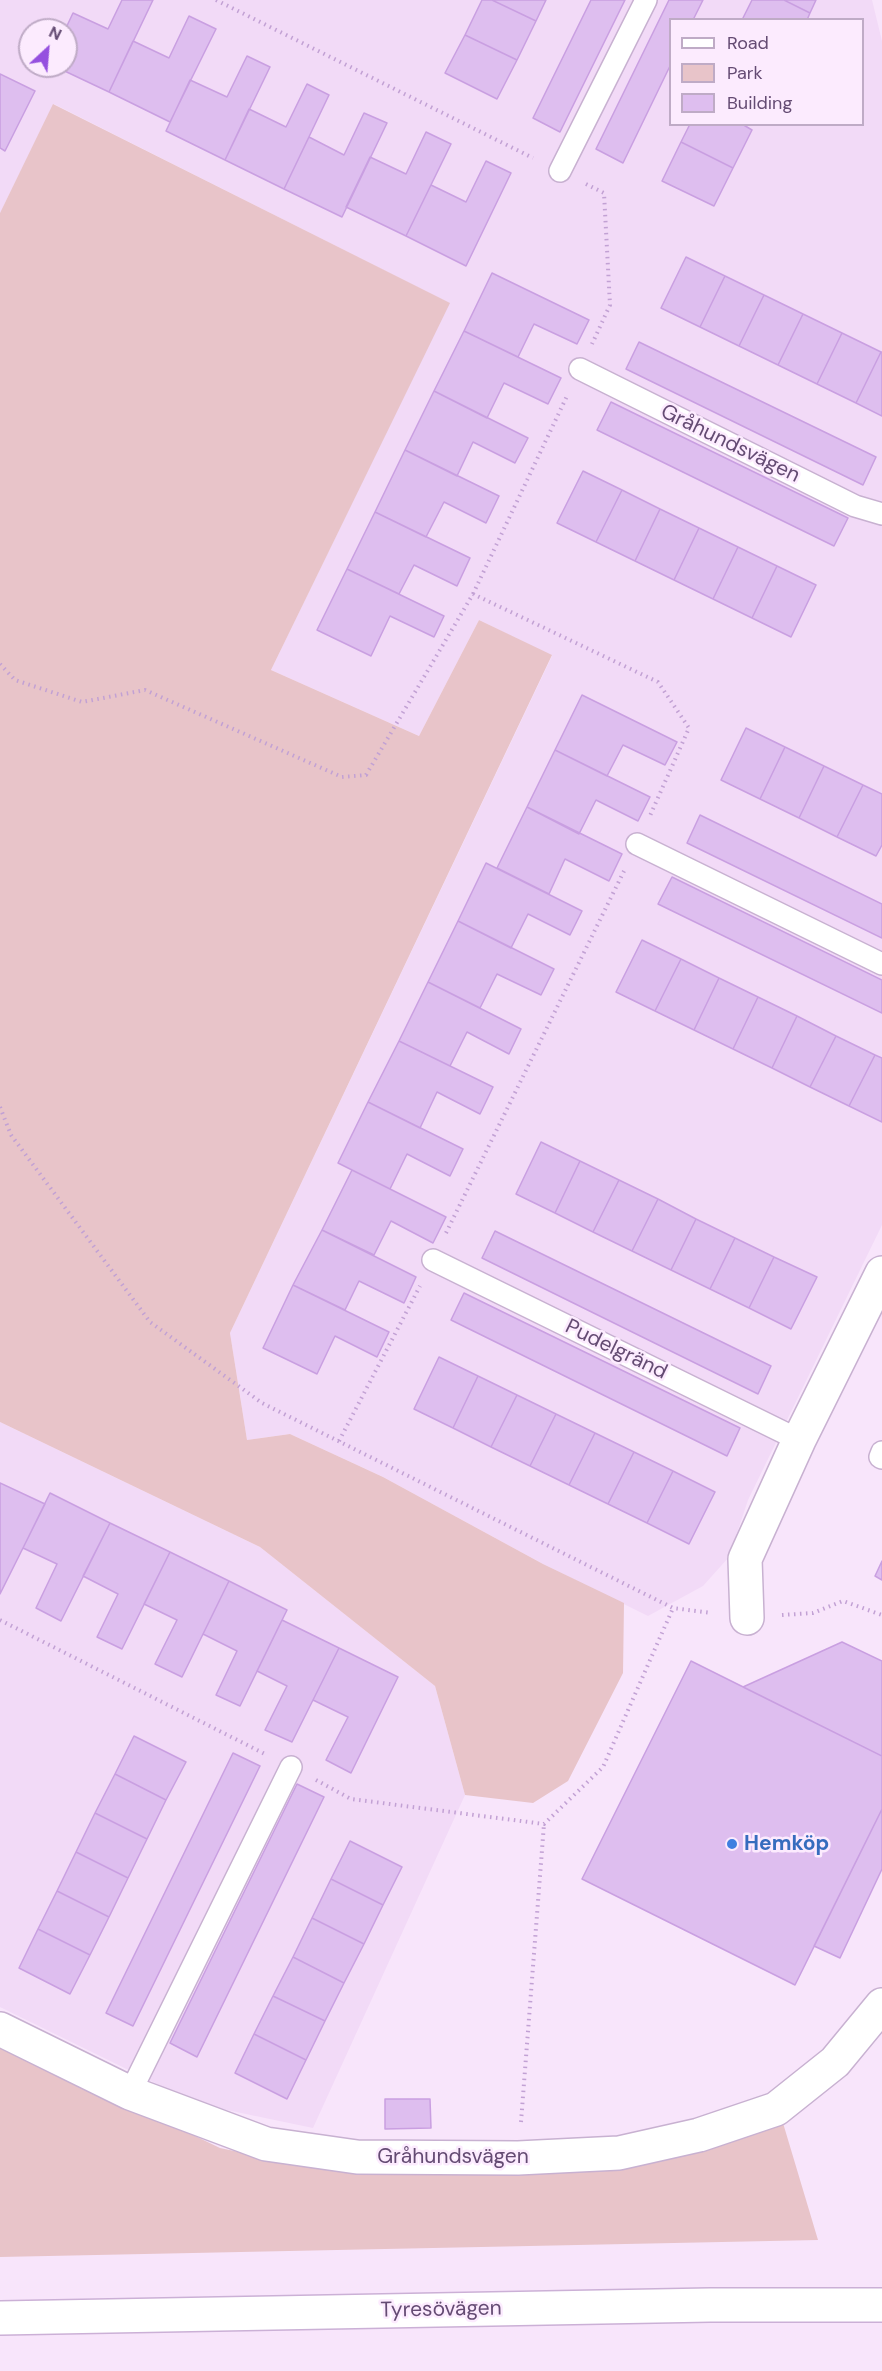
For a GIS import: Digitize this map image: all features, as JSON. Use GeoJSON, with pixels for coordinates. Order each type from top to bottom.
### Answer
{"type":"FeatureCollection","features":[{"type":"Feature","properties":{"kind":"street"},"geometry":{"type":"LineString","coordinates":[[747,1618],[746,1559],[799,1440],[882,1273]]}},
{"type":"Feature","properties":{"kind":"street","name":"Gråhundsvägen"},"geometry":{"type":"LineString","coordinates":[[0,2029],[130,2093],[266,2144],[357,2157],[518,2158],[619,2153],[699,2135],[776,2109],[835,2062],[882,2005]]}},
{"type":"Feature","properties":{"kind":"street","name":"Tyresövägen"},"geometry":{"type":"LineString","coordinates":[[0,2318],[882,2305]]}},
{"type":"Feature","properties":{"kind":"lane"},"geometry":{"type":"LineString","coordinates":[[560,171],[646,0]]}},
{"type":"Feature","properties":{"kind":"lane","name":"Gråhundsvägen"},"geometry":{"type":"LineString","coordinates":[[580,369],[855,506],[882,514]]}},
{"type":"Feature","properties":{"kind":"lane"},"geometry":{"type":"LineString","coordinates":[[637,844],[882,964]]}},
{"type":"Feature","properties":{"kind":"lane","name":"Pudelgränd"},"geometry":{"type":"LineString","coordinates":[[433,1260],[799,1440]]}},
{"type":"Feature","properties":{"kind":"lane"},"geometry":{"type":"LineString","coordinates":[[882,1452],[880,1457],[882,1458]]}},
{"type":"Feature","properties":{"kind":"lane"},"geometry":{"type":"LineString","coordinates":[[130,2093],[291,1767]]}},
{"type":"Feature","properties":{"kind":"path"},"geometry":{"type":"LineString","coordinates":[[0,664],[15,680],[82,702],[145,690],[342,777],[366,775],[473,594],[610,305],[604,193],[216,0]]}},
{"type":"Feature","properties":{"kind":"path"},"geometry":{"type":"LineString","coordinates":[[339,1441],[433,1260],[637,844],[689,728],[658,682],[473,594]]}},
{"type":"Feature","properties":{"kind":"path"},"geometry":{"type":"LineString","coordinates":[[0,1107],[11,1135],[150,1322],[262,1403],[674,1608],[747,1618],[813,1613],[843,1601],[882,1615]]}},
{"type":"Feature","properties":{"kind":"path"},"geometry":{"type":"LineString","coordinates":[[518,2158],[544,1824],[603,1767],[674,1608]]}},
{"type":"Feature","properties":{"kind":"path"},"geometry":{"type":"LineString","coordinates":[[0,1620],[351,1799],[544,1824]]}},
{"type":"Feature","properties":{"kind":"shaded area"},"geometry":{"type":"Polygon","coordinates":[[[0,0],[872,0],[882,41],[882,1225],[748,1500],[729,1557],[703,1586],[648,1616],[543,1564],[383,1477],[290,1434],[247,1440],[230,1333],[552,656],[479,620],[419,736],[271,670],[449,303],[54,104],[0,213],[0,0]]]}},
{"type":"Feature","properties":{"kind":"shaded area"},"geometry":{"type":"Polygon","coordinates":[[[0,1422],[260,1547],[435,1686],[465,1795],[313,2128],[198,2104],[0,2007],[0,1422]]]}},
{"type":"Feature","properties":{"kind":"green space"},"geometry":{"type":"Polygon","coordinates":[[[53,104],[450,303],[271,670],[419,736],[479,620],[552,655],[230,1333],[247,1440],[290,1434],[383,1477],[543,1564],[624,1603],[623,1673],[568,1781],[533,1803],[465,1795],[435,1686],[260,1547],[0,1422],[0,213],[53,104]]]}},
{"type":"Feature","properties":{"kind":"green space"},"geometry":{"type":"Polygon","coordinates":[[[0,2042],[220,2148],[300,2165],[525,2166],[780,2113],[818,2240],[0,2257],[0,2042]]]}},
{"type":"Feature","properties":{"kind":"building"},"geometry":{"type":"Polygon","coordinates":[[[122,0],[153,0],[109,92],[78,77],[78,18],[71,18],[73,13],[108,29],[122,0]]]}},
{"type":"Feature","properties":{"kind":"building"},"geometry":{"type":"Polygon","coordinates":[[[482,0],[492,0],[536,21],[517,60],[465,35],[482,0]]]}},
{"type":"Feature","properties":{"kind":"building"},"geometry":{"type":"Polygon","coordinates":[[[492,0],[546,0],[536,21],[492,0]]]}},
{"type":"Feature","properties":{"kind":"building"},"geometry":{"type":"Polygon","coordinates":[[[591,0],[625,0],[560,132],[533,118],[591,0]]]}},
{"type":"Feature","properties":{"kind":"building"},"geometry":{"type":"Polygon","coordinates":[[[669,0],[703,0],[694,18],[669,18],[669,68],[623,163],[596,149],[669,0]]]}},
{"type":"Feature","properties":{"kind":"building"},"geometry":{"type":"Polygon","coordinates":[[[752,0],[784,0],[810,13],[808,18],[743,18],[752,0]]]}},
{"type":"Feature","properties":{"kind":"building"},"geometry":{"type":"Polygon","coordinates":[[[784,0],[816,0],[810,13],[784,0]]]}},
{"type":"Feature","properties":{"kind":"building"},"geometry":{"type":"Polygon","coordinates":[[[189,16],[216,29],[170,122],[109,92],[133,41],[169,58],[189,16]]]}},
{"type":"Feature","properties":{"kind":"building"},"geometry":{"type":"Polygon","coordinates":[[[465,35],[517,60],[497,99],[445,73],[465,35]]]}},
{"type":"Feature","properties":{"kind":"building"},"geometry":{"type":"Polygon","coordinates":[[[247,56],[270,67],[225,160],[166,131],[190,80],[227,97],[247,56]]]}},
{"type":"Feature","properties":{"kind":"building"},"geometry":{"type":"Polygon","coordinates":[[[0,74],[35,91],[5,151],[0,148],[0,74]]]}},
{"type":"Feature","properties":{"kind":"building"},"geometry":{"type":"Polygon","coordinates":[[[307,84],[329,95],[284,189],[225,160],[249,109],[286,127],[307,84]]]}},
{"type":"Feature","properties":{"kind":"building"},"geometry":{"type":"Polygon","coordinates":[[[364,113],[387,123],[342,217],[284,189],[309,137],[344,155],[364,113]]]}},
{"type":"Feature","properties":{"kind":"building"},"geometry":{"type":"Polygon","coordinates":[[[689,126],[745,126],[752,130],[733,168],[681,142],[689,126]]]}},
{"type":"Feature","properties":{"kind":"building"},"geometry":{"type":"Polygon","coordinates":[[[426,132],[451,144],[406,236],[346,207],[370,157],[406,174],[426,132]]]}},
{"type":"Feature","properties":{"kind":"building"},"geometry":{"type":"Polygon","coordinates":[[[681,142],[733,168],[714,206],[662,181],[681,142]]]}},
{"type":"Feature","properties":{"kind":"building"},"geometry":{"type":"Polygon","coordinates":[[[486,161],[511,173],[466,266],[406,236],[431,185],[466,202],[486,161]]]}},
{"type":"Feature","properties":{"kind":"building"},"geometry":{"type":"Polygon","coordinates":[[[686,257],[725,276],[700,327],[661,308],[686,257]]]}},
{"type":"Feature","properties":{"kind":"building"},"geometry":{"type":"Polygon","coordinates":[[[492,273],[589,320],[577,344],[534,324],[518,357],[464,331],[492,273]]]}},
{"type":"Feature","properties":{"kind":"building"},"geometry":{"type":"Polygon","coordinates":[[[725,276],[764,295],[739,346],[700,327],[725,276]]]}},
{"type":"Feature","properties":{"kind":"building"},"geometry":{"type":"Polygon","coordinates":[[[764,295],[803,314],[778,365],[739,346],[764,295]]]}},
{"type":"Feature","properties":{"kind":"building"},"geometry":{"type":"Polygon","coordinates":[[[803,314],[842,333],[817,384],[778,365],[803,314]]]}},
{"type":"Feature","properties":{"kind":"building"},"geometry":{"type":"Polygon","coordinates":[[[464,331],[561,378],[548,404],[504,383],[487,418],[434,391],[464,331]]]}},
{"type":"Feature","properties":{"kind":"building"},"geometry":{"type":"Polygon","coordinates":[[[842,333],[881,352],[856,403],[817,384],[842,333]]]}},
{"type":"Feature","properties":{"kind":"building"},"geometry":{"type":"Polygon","coordinates":[[[639,342],[876,457],[863,485],[626,369],[639,342]]]}},
{"type":"Feature","properties":{"kind":"building"},"geometry":{"type":"Polygon","coordinates":[[[882,352],[882,416],[856,403],[882,352]]]}},
{"type":"Feature","properties":{"kind":"building"},"geometry":{"type":"Polygon","coordinates":[[[434,391],[528,438],[515,463],[473,442],[457,476],[405,450],[434,391]]]}},
{"type":"Feature","properties":{"kind":"building"},"geometry":{"type":"Polygon","coordinates":[[[611,402],[848,518],[834,546],[597,430],[611,402]]]}},
{"type":"Feature","properties":{"kind":"building"},"geometry":{"type":"Polygon","coordinates":[[[405,450],[499,496],[486,523],[444,502],[426,537],[375,512],[405,450]]]}},
{"type":"Feature","properties":{"kind":"building"},"geometry":{"type":"Polygon","coordinates":[[[583,471],[622,490],[596,542],[557,523],[583,471]]]}},
{"type":"Feature","properties":{"kind":"building"},"geometry":{"type":"Polygon","coordinates":[[[622,490],[660,509],[635,561],[596,542],[622,490]]]}},
{"type":"Feature","properties":{"kind":"building"},"geometry":{"type":"Polygon","coordinates":[[[660,509],[699,528],[674,580],[635,561],[660,509]]]}},
{"type":"Feature","properties":{"kind":"building"},"geometry":{"type":"Polygon","coordinates":[[[375,512],[470,558],[457,586],[414,565],[399,594],[347,569],[375,512]]]}},
{"type":"Feature","properties":{"kind":"building"},"geometry":{"type":"Polygon","coordinates":[[[699,528],[738,547],[713,599],[674,580],[699,528]]]}},
{"type":"Feature","properties":{"kind":"building"},"geometry":{"type":"Polygon","coordinates":[[[738,547],[777,566],[752,618],[713,599],[738,547]]]}},
{"type":"Feature","properties":{"kind":"building"},"geometry":{"type":"Polygon","coordinates":[[[777,566],[816,585],[791,637],[752,618],[777,566]]]}},
{"type":"Feature","properties":{"kind":"building"},"geometry":{"type":"Polygon","coordinates":[[[347,569],[444,616],[434,637],[390,616],[371,656],[317,630],[347,569]]]}},
{"type":"Feature","properties":{"kind":"building"},"geometry":{"type":"Polygon","coordinates":[[[582,695],[677,742],[665,765],[623,745],[607,776],[555,750],[582,695]]]}},
{"type":"Feature","properties":{"kind":"building"},"geometry":{"type":"Polygon","coordinates":[[[746,728],[785,747],[760,799],[721,780],[746,728]]]}},
{"type":"Feature","properties":{"kind":"building"},"geometry":{"type":"Polygon","coordinates":[[[785,747],[824,766],[799,818],[760,799],[785,747]]]}},
{"type":"Feature","properties":{"kind":"building"},"geometry":{"type":"Polygon","coordinates":[[[555,750],[650,797],[638,821],[596,800],[579,834],[527,807],[555,750]]]}},
{"type":"Feature","properties":{"kind":"building"},"geometry":{"type":"Polygon","coordinates":[[[824,766],[863,785],[837,837],[799,818],[824,766]]]}},
{"type":"Feature","properties":{"kind":"building"},"geometry":{"type":"Polygon","coordinates":[[[863,785],[882,794],[882,845],[876,856],[837,837],[863,785]]]}},
{"type":"Feature","properties":{"kind":"building"},"geometry":{"type":"Polygon","coordinates":[[[527,807],[622,854],[609,881],[565,859],[549,894],[497,868],[527,807]]]}},
{"type":"Feature","properties":{"kind":"building"},"geometry":{"type":"Polygon","coordinates":[[[700,815],[882,904],[882,938],[687,843],[700,815]]]}},
{"type":"Feature","properties":{"kind":"building"},"geometry":{"type":"Polygon","coordinates":[[[486,863],[582,911],[570,935],[528,914],[511,948],[458,921],[486,863]]]}},
{"type":"Feature","properties":{"kind":"building"},"geometry":{"type":"Polygon","coordinates":[[[672,877],[882,980],[882,1013],[658,904],[672,877]]]}},
{"type":"Feature","properties":{"kind":"building"},"geometry":{"type":"Polygon","coordinates":[[[458,921],[554,969],[541,995],[497,974],[480,1008],[428,982],[458,921]]]}},
{"type":"Feature","properties":{"kind":"building"},"geometry":{"type":"Polygon","coordinates":[[[642,940],[681,959],[655,1011],[616,992],[642,940]]]}},
{"type":"Feature","properties":{"kind":"building"},"geometry":{"type":"Polygon","coordinates":[[[681,959],[719,978],[694,1030],[655,1011],[681,959]]]}},
{"type":"Feature","properties":{"kind":"building"},"geometry":{"type":"Polygon","coordinates":[[[719,978],[758,997],[733,1049],[694,1030],[719,978]]]}},
{"type":"Feature","properties":{"kind":"building"},"geometry":{"type":"Polygon","coordinates":[[[428,982],[521,1029],[509,1054],[467,1032],[450,1066],[399,1041],[428,982]]]}},
{"type":"Feature","properties":{"kind":"building"},"geometry":{"type":"Polygon","coordinates":[[[758,997],[797,1016],[772,1068],[733,1049],[758,997]]]}},
{"type":"Feature","properties":{"kind":"building"},"geometry":{"type":"Polygon","coordinates":[[[797,1016],[836,1036],[810,1087],[772,1068],[797,1016]]]}},
{"type":"Feature","properties":{"kind":"building"},"geometry":{"type":"Polygon","coordinates":[[[836,1036],[875,1055],[849,1106],[810,1087],[836,1036]]]}},
{"type":"Feature","properties":{"kind":"building"},"geometry":{"type":"Polygon","coordinates":[[[399,1041],[493,1087],[480,1114],[437,1092],[420,1128],[368,1102],[399,1041]]]}},
{"type":"Feature","properties":{"kind":"building"},"geometry":{"type":"Polygon","coordinates":[[[875,1055],[882,1058],[882,1122],[849,1106],[875,1055]]]}},
{"type":"Feature","properties":{"kind":"building"},"geometry":{"type":"Polygon","coordinates":[[[368,1102],[463,1149],[450,1176],[407,1154],[390,1189],[338,1163],[368,1102]]]}},
{"type":"Feature","properties":{"kind":"building"},"geometry":{"type":"Polygon","coordinates":[[[541,1142],[580,1161],[555,1213],[516,1194],[541,1142]]]}},
{"type":"Feature","properties":{"kind":"building"},"geometry":{"type":"Polygon","coordinates":[[[580,1161],[619,1180],[593,1232],[555,1213],[580,1161]]]}},
{"type":"Feature","properties":{"kind":"building"},"geometry":{"type":"Polygon","coordinates":[[[352,1170],[446,1217],[433,1243],[391,1221],[374,1255],[322,1230],[352,1170]]]}},
{"type":"Feature","properties":{"kind":"building"},"geometry":{"type":"Polygon","coordinates":[[[619,1180],[658,1199],[632,1251],[593,1232],[619,1180]]]}},
{"type":"Feature","properties":{"kind":"building"},"geometry":{"type":"Polygon","coordinates":[[[658,1199],[696,1219],[671,1270],[632,1251],[658,1199]]]}},
{"type":"Feature","properties":{"kind":"building"},"geometry":{"type":"Polygon","coordinates":[[[696,1219],[735,1238],[710,1289],[671,1270],[696,1219]]]}},
{"type":"Feature","properties":{"kind":"building"},"geometry":{"type":"Polygon","coordinates":[[[322,1230],[416,1277],[404,1303],[359,1281],[345,1310],[293,1285],[322,1230]]]}},
{"type":"Feature","properties":{"kind":"building"},"geometry":{"type":"Polygon","coordinates":[[[495,1231],[771,1366],[758,1394],[482,1258],[495,1231]]]}},
{"type":"Feature","properties":{"kind":"building"},"geometry":{"type":"Polygon","coordinates":[[[735,1238],[774,1257],[749,1308],[710,1289],[735,1238]]]}},
{"type":"Feature","properties":{"kind":"building"},"geometry":{"type":"Polygon","coordinates":[[[774,1257],[817,1277],[791,1329],[749,1308],[774,1257]]]}},
{"type":"Feature","properties":{"kind":"building"},"geometry":{"type":"Polygon","coordinates":[[[293,1285],[389,1332],[377,1357],[335,1336],[317,1374],[263,1348],[293,1285]]]}},
{"type":"Feature","properties":{"kind":"building"},"geometry":{"type":"Polygon","coordinates":[[[464,1293],[740,1428],[727,1456],[451,1320],[464,1293]]]}},
{"type":"Feature","properties":{"kind":"building"},"geometry":{"type":"Polygon","coordinates":[[[439,1357],[478,1376],[453,1428],[414,1409],[439,1357]]]}},
{"type":"Feature","properties":{"kind":"building"},"geometry":{"type":"Polygon","coordinates":[[[478,1376],[517,1395],[491,1447],[453,1428],[478,1376]]]}},
{"type":"Feature","properties":{"kind":"building"},"geometry":{"type":"Polygon","coordinates":[[[517,1395],[556,1414],[530,1466],[491,1447],[517,1395]]]}},
{"type":"Feature","properties":{"kind":"building"},"geometry":{"type":"Polygon","coordinates":[[[556,1414],[595,1433],[569,1485],[530,1466],[556,1414]]]}},
{"type":"Feature","properties":{"kind":"building"},"geometry":{"type":"Polygon","coordinates":[[[595,1433],[634,1452],[608,1504],[569,1485],[595,1433]]]}},
{"type":"Feature","properties":{"kind":"building"},"geometry":{"type":"Polygon","coordinates":[[[634,1452],[673,1471],[647,1523],[608,1504],[634,1452]]]}},
{"type":"Feature","properties":{"kind":"building"},"geometry":{"type":"Polygon","coordinates":[[[673,1471],[715,1492],[689,1544],[647,1523],[673,1471]]]}},
{"type":"Feature","properties":{"kind":"building"},"geometry":{"type":"Polygon","coordinates":[[[0,1483],[45,1504],[0,1594],[0,1483]]]}},
{"type":"Feature","properties":{"kind":"building"},"geometry":{"type":"Polygon","coordinates":[[[50,1493],[110,1523],[61,1621],[36,1608],[57,1564],[23,1548],[50,1493]]]}},
{"type":"Feature","properties":{"kind":"building"},"geometry":{"type":"Polygon","coordinates":[[[110,1523],[170,1552],[122,1649],[97,1637],[118,1594],[83,1576],[110,1523]]]}},
{"type":"Feature","properties":{"kind":"building"},"geometry":{"type":"Polygon","coordinates":[[[170,1552],[229,1581],[182,1677],[155,1664],[177,1620],[144,1604],[170,1552]]]}},
{"type":"Feature","properties":{"kind":"building"},"geometry":{"type":"Polygon","coordinates":[[[882,1561],[882,1580],[875,1576],[882,1561]]]}},
{"type":"Feature","properties":{"kind":"building"},"geometry":{"type":"Polygon","coordinates":[[[229,1581],[287,1610],[240,1706],[216,1695],[237,1651],[203,1634],[229,1581]]]}},
{"type":"Feature","properties":{"kind":"building"},"geometry":{"type":"Polygon","coordinates":[[[282,1620],[339,1648],[292,1742],[265,1730],[287,1686],[257,1671],[282,1620]]]}},
{"type":"Feature","properties":{"kind":"building"},"geometry":{"type":"Polygon","coordinates":[[[842,1642],[882,1661],[882,1756],[743,1687],[842,1642]]]}},
{"type":"Feature","properties":{"kind":"building"},"geometry":{"type":"Polygon","coordinates":[[[339,1648],[398,1677],[351,1773],[326,1760],[348,1717],[313,1700],[339,1648]]]}},
{"type":"Feature","properties":{"kind":"building","name":"Hemköp"},"geometry":{"type":"Polygon","coordinates":[[[691,1661],[882,1756],[882,1809],[795,1985],[582,1879],[691,1661]]]}},
{"type":"Feature","properties":{"kind":"building"},"geometry":{"type":"Polygon","coordinates":[[[134,1736],[186,1762],[166,1800],[115,1774],[134,1736]]]}},
{"type":"Feature","properties":{"kind":"building"},"geometry":{"type":"Polygon","coordinates":[[[233,1753],[260,1766],[133,2026],[106,2013],[233,1753]]]}},
{"type":"Feature","properties":{"kind":"building"},"geometry":{"type":"Polygon","coordinates":[[[115,1774],[166,1800],[147,1839],[95,1813],[115,1774]]]}},
{"type":"Feature","properties":{"kind":"building"},"geometry":{"type":"Polygon","coordinates":[[[297,1784],[324,1797],[197,2057],[170,2043],[297,1784]]]}},
{"type":"Feature","properties":{"kind":"building"},"geometry":{"type":"Polygon","coordinates":[[[882,1809],[882,1869],[840,1958],[814,1946],[882,1809]]]}},
{"type":"Feature","properties":{"kind":"building"},"geometry":{"type":"Polygon","coordinates":[[[95,1813],[147,1839],[128,1878],[76,1852],[95,1813]]]}},
{"type":"Feature","properties":{"kind":"building"},"geometry":{"type":"Polygon","coordinates":[[[350,1841],[402,1867],[383,1905],[331,1879],[350,1841]]]}},
{"type":"Feature","properties":{"kind":"building"},"geometry":{"type":"Polygon","coordinates":[[[76,1852],[128,1878],[109,1917],[57,1891],[76,1852]]]}},
{"type":"Feature","properties":{"kind":"building"},"geometry":{"type":"Polygon","coordinates":[[[331,1879],[383,1905],[364,1944],[312,1918],[331,1879]]]}},
{"type":"Feature","properties":{"kind":"building"},"geometry":{"type":"Polygon","coordinates":[[[57,1891],[109,1917],[90,1955],[38,1929],[57,1891]]]}},
{"type":"Feature","properties":{"kind":"building"},"geometry":{"type":"Polygon","coordinates":[[[312,1918],[364,1944],[344,1983],[293,1957],[312,1918]]]}},
{"type":"Feature","properties":{"kind":"building"},"geometry":{"type":"Polygon","coordinates":[[[38,1929],[90,1955],[70,1994],[19,1968],[38,1929]]]}},
{"type":"Feature","properties":{"kind":"building"},"geometry":{"type":"Polygon","coordinates":[[[293,1957],[344,1983],[325,2021],[273,1996],[293,1957]]]}},
{"type":"Feature","properties":{"kind":"building"},"geometry":{"type":"Polygon","coordinates":[[[273,1996],[325,2021],[306,2060],[254,2034],[273,1996]]]}},
{"type":"Feature","properties":{"kind":"building"},"geometry":{"type":"Polygon","coordinates":[[[254,2034],[306,2060],[287,2099],[235,2073],[254,2034]]]}},
{"type":"Feature","properties":{"kind":"building"},"geometry":{"type":"Polygon","coordinates":[[[385,2099],[430,2099],[431,2128],[385,2129],[385,2099]]]}},
{"type":"Feature","properties":{"kind":"place","name":"Hemköp"},"geometry":{"type":"Point","coordinates":[732,1844]}}]}
